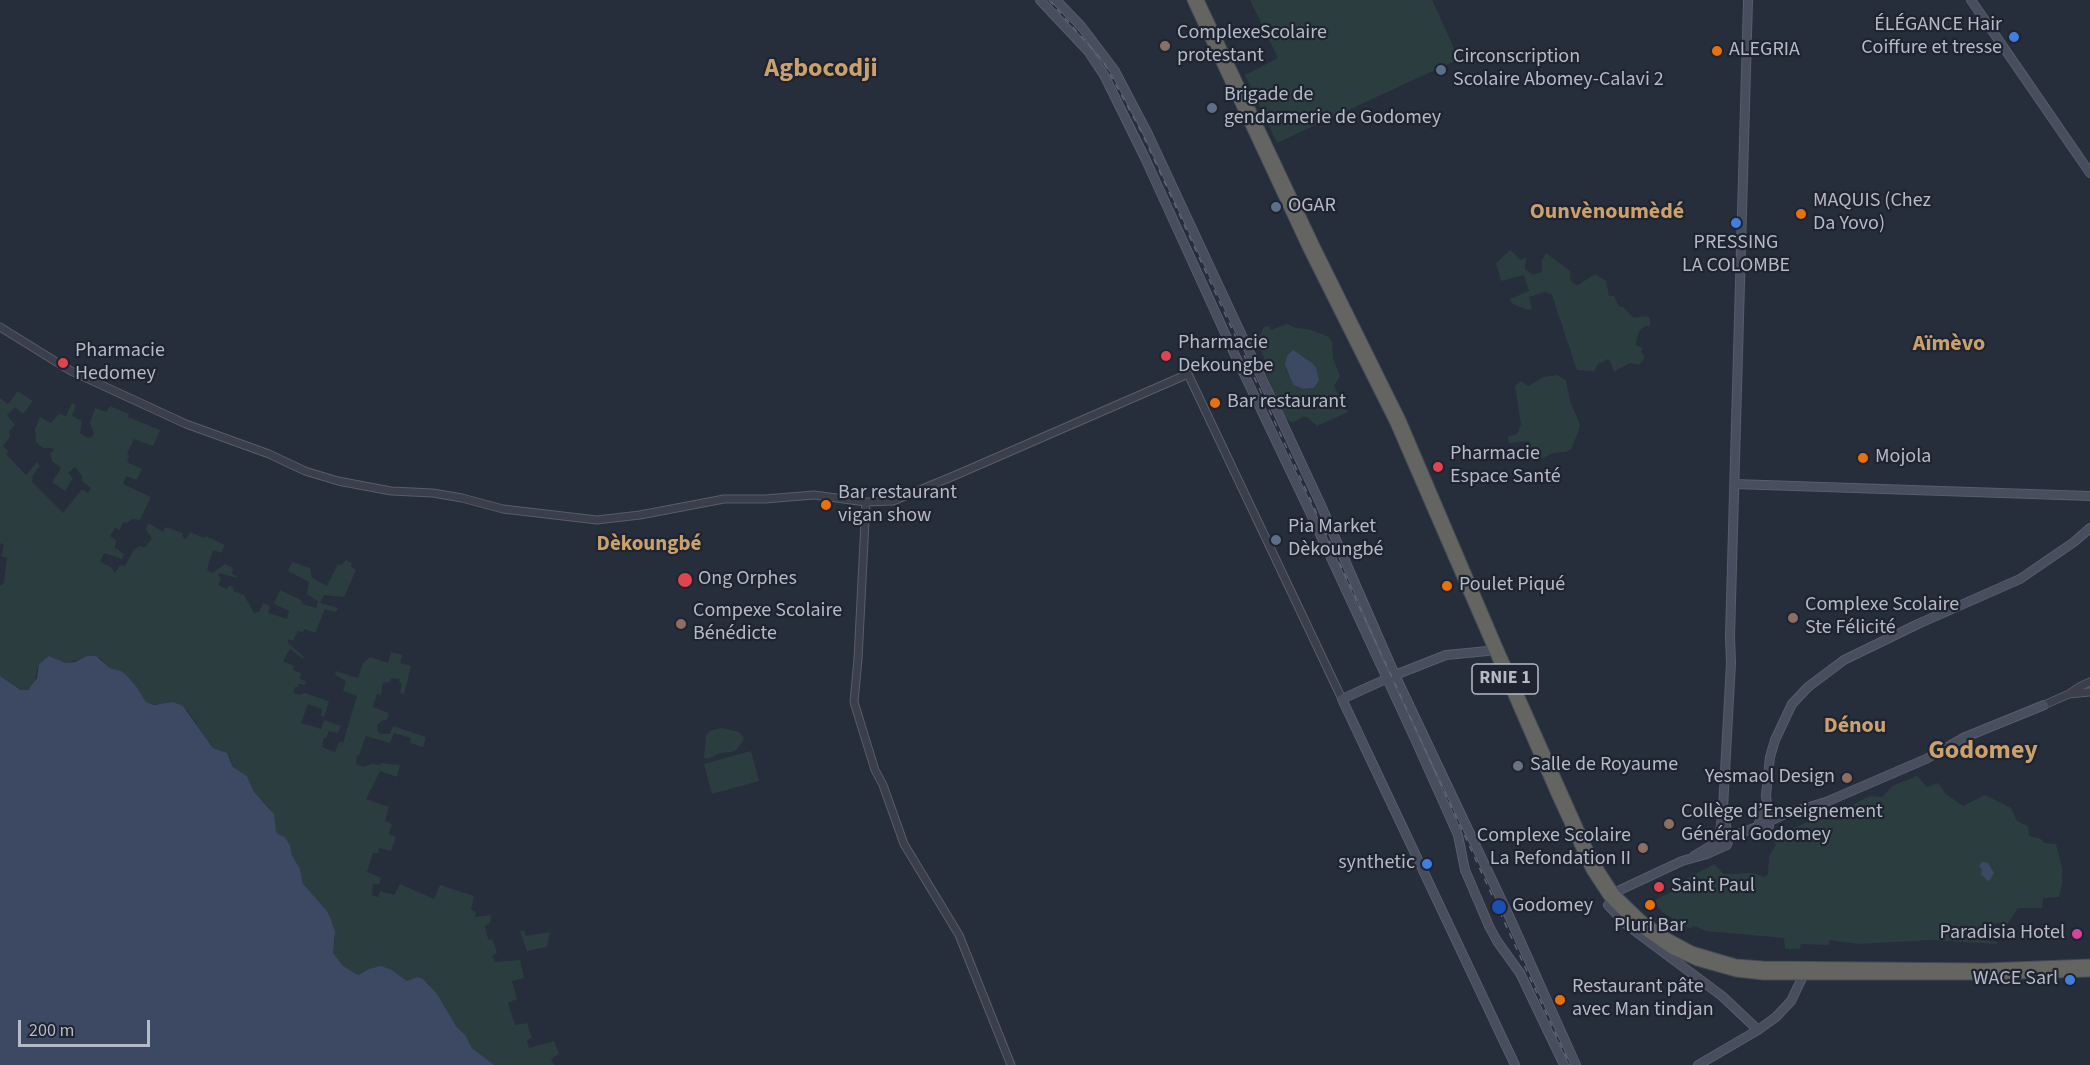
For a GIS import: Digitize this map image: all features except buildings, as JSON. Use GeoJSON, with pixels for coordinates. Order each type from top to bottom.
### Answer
{"type":"FeatureCollection","features":[{"type":"Feature","properties":{"kind":"highway","name":"RNIE 1"},"geometry":{"type":"LineString","coordinates":[[1192,0],[1308,249],[1395,423],[1586,845],[1612,899],[1634,923],[1657,940],[1697,961],[1723,969],[1749,973],[1984,975],[2090,972]]}},
{"type":"Feature","properties":{"kind":"highway","name":"RNIE 1"},"geometry":{"type":"LineString","coordinates":[[1199,0],[1315,246],[1401,420],[1496,650]]}},
{"type":"Feature","properties":{"kind":"highway","name":"RNIE 1"},"geometry":{"type":"LineString","coordinates":[[1612,899],[1666,937],[1692,951],[1736,964],[1974,968],[2090,964]]}},
{"type":"Feature","properties":{"kind":"main road"},"geometry":{"type":"LineString","coordinates":[[1040,0],[1088,51],[1104,75],[1150,167],[1458,835],[1465,870],[1489,926],[1520,972],[1564,1065]]}},
{"type":"Feature","properties":{"kind":"main road"},"geometry":{"type":"LineString","coordinates":[[1056,0],[1081,26],[1115,71],[1148,134],[1282,426],[1320,503],[1395,675],[1510,918],[1576,1065]]}},
{"type":"Feature","properties":{"kind":"main road"},"geometry":{"type":"LineString","coordinates":[[1725,841],[1723,808],[1731,663],[1748,0]]}},
{"type":"Feature","properties":{"kind":"main road"},"geometry":{"type":"LineString","coordinates":[[1971,0],[2090,173]]}},
{"type":"Feature","properties":{"kind":"main road"},"geometry":{"type":"LineString","coordinates":[[1735,484],[2090,496]]}},
{"type":"Feature","properties":{"kind":"main road"},"geometry":{"type":"LineString","coordinates":[[1765,823],[1770,757],[1775,740],[1792,704],[1817,679],[1844,660],[2020,579],[2074,542],[2090,528]]}},
{"type":"Feature","properties":{"kind":"main road"},"geometry":{"type":"LineString","coordinates":[[1496,650],[1446,655],[1387,678],[1342,699],[1515,1065]]}},
{"type":"Feature","properties":{"kind":"main road"},"geometry":{"type":"LineString","coordinates":[[1758,1030],[1722,996],[1627,925],[1612,899],[1620,890],[1765,823],[1863,786],[1926,759],[1963,738],[2044,705]]}},
{"type":"Feature","properties":{"kind":"main road"},"geometry":{"type":"LineString","coordinates":[[1698,1065],[1758,1030],[1781,1012],[1791,1001],[1804,974]]}},
{"type":"Feature","properties":{"kind":"street"},"geometry":{"type":"LineString","coordinates":[[0,327],[71,371],[102,386],[186,424],[269,454],[305,471],[338,481],[391,491],[462,498],[503,509],[597,520],[724,499],[814,495],[866,502],[893,501],[1188,374],[1342,699]]}},
{"type":"Feature","properties":{"kind":"street"},"geometry":{"type":"LineString","coordinates":[[866,502],[854,702],[875,770],[883,785],[904,844],[959,935],[1011,1065]]}},
{"type":"Feature","properties":{"kind":"street"},"geometry":{"type":"LineString","coordinates":[[2044,705],[2090,682]]}},
{"type":"Feature","properties":{"kind":"street"},"geometry":{"type":"LineString","coordinates":[[2069,694],[2090,692]]}},
{"type":"Feature","properties":{"kind":"shaded area"},"geometry":{"type":"Polygon","coordinates":[[[1250,0],[1432,0],[1459,59],[1277,143],[1245,75],[1278,58],[1250,0]]]}},
{"type":"Feature","properties":{"kind":"shaded area"},"geometry":{"type":"Polygon","coordinates":[[[1510,250],[1521,260],[1526,257],[1525,269],[1533,275],[1542,272],[1542,260],[1546,253],[1570,271],[1571,281],[1574,284],[1578,285],[1595,274],[1606,281],[1609,296],[1614,296],[1619,307],[1623,307],[1634,318],[1646,316],[1650,318],[1650,326],[1645,326],[1640,330],[1636,341],[1636,345],[1643,348],[1641,351],[1645,358],[1639,365],[1630,363],[1614,372],[1608,359],[1598,364],[1594,371],[1577,370],[1552,295],[1545,292],[1529,297],[1532,309],[1528,310],[1512,304],[1510,299],[1529,291],[1524,275],[1501,281],[1496,263],[1510,250]]]}},
{"type":"Feature","properties":{"kind":"shaded area"},"geometry":{"type":"Polygon","coordinates":[[[1287,324],[1329,337],[1332,342],[1333,358],[1340,376],[1334,386],[1348,412],[1317,426],[1307,417],[1292,423],[1283,416],[1264,368],[1266,363],[1256,337],[1260,335],[1264,327],[1269,326],[1271,330],[1287,324]],[[1287,356],[1286,369],[1293,385],[1304,389],[1315,388],[1307,359],[1287,356]]]}},
{"type":"Feature","properties":{"kind":"shaded area"},"geometry":{"type":"Polygon","coordinates":[[[1557,375],[1566,380],[1570,401],[1580,425],[1579,430],[1571,449],[1553,453],[1539,460],[1533,454],[1530,443],[1527,441],[1509,443],[1508,437],[1517,434],[1521,424],[1515,386],[1520,381],[1529,386],[1543,377],[1557,375]]]}},
{"type":"Feature","properties":{"kind":"shaded area"},"geometry":{"type":"Polygon","coordinates":[[[18,391],[33,401],[23,414],[15,407],[7,415],[15,425],[9,431],[10,437],[3,446],[8,451],[7,455],[26,475],[37,462],[40,466],[33,475],[32,482],[63,513],[82,489],[88,493],[91,488],[82,481],[82,476],[75,467],[68,473],[73,478],[65,491],[52,482],[61,468],[52,461],[50,454],[54,450],[43,448],[36,442],[35,429],[40,417],[51,423],[59,414],[66,416],[72,403],[76,405],[72,416],[82,421],[80,433],[88,438],[94,433],[90,423],[95,408],[106,412],[110,406],[129,414],[128,417],[160,430],[153,446],[134,439],[127,454],[129,456],[127,462],[142,469],[137,480],[126,476],[123,484],[151,497],[140,520],[132,519],[127,523],[123,522],[120,530],[115,528],[110,536],[116,540],[115,548],[124,554],[122,559],[104,553],[100,562],[111,567],[115,573],[120,565],[125,566],[133,551],[139,546],[147,545],[152,538],[146,530],[148,523],[163,532],[165,527],[183,533],[182,536],[186,539],[190,532],[204,538],[206,536],[225,545],[221,553],[213,550],[207,570],[212,573],[225,564],[233,568],[232,574],[237,576],[236,578],[220,573],[218,575],[221,579],[218,585],[227,589],[229,585],[234,588],[233,591],[244,595],[254,613],[259,612],[263,603],[270,606],[268,613],[287,619],[289,611],[274,604],[280,590],[301,600],[303,604],[316,608],[318,601],[307,594],[309,582],[288,571],[292,562],[310,568],[312,578],[327,586],[338,564],[341,565],[346,560],[352,563],[351,566],[356,570],[344,597],[324,595],[320,603],[338,608],[336,612],[325,609],[315,633],[305,629],[303,632],[298,631],[293,641],[288,639],[288,643],[304,657],[303,659],[290,649],[283,661],[294,666],[293,670],[301,673],[300,679],[306,681],[305,685],[299,684],[295,687],[293,693],[299,695],[304,693],[329,701],[324,717],[321,716],[322,709],[308,704],[301,723],[321,729],[324,720],[341,726],[338,733],[329,731],[324,738],[322,747],[335,752],[339,742],[343,743],[357,696],[343,691],[346,681],[335,675],[336,671],[358,678],[363,663],[370,657],[388,663],[391,652],[402,655],[400,663],[411,666],[404,694],[400,693],[402,684],[399,682],[400,679],[391,678],[390,682],[383,683],[381,695],[377,694],[373,707],[389,713],[387,720],[377,725],[378,732],[390,734],[393,726],[426,737],[423,747],[410,743],[411,738],[394,733],[390,743],[366,736],[359,755],[357,755],[356,764],[363,767],[381,763],[400,765],[397,777],[380,771],[366,799],[389,807],[385,821],[392,824],[389,834],[396,837],[391,851],[379,848],[378,853],[373,853],[367,872],[381,878],[379,884],[373,884],[372,895],[378,897],[380,891],[394,895],[400,884],[434,899],[440,885],[474,896],[471,910],[476,912],[475,917],[491,915],[490,923],[485,926],[488,939],[493,940],[497,953],[492,956],[495,962],[520,960],[524,978],[512,981],[517,999],[508,1003],[515,1025],[527,1023],[532,1038],[527,1040],[529,1048],[554,1041],[559,1054],[551,1059],[554,1065],[494,1065],[472,1048],[428,983],[407,981],[392,970],[364,971],[358,975],[343,966],[333,953],[335,938],[303,884],[300,869],[292,855],[290,845],[285,837],[276,831],[271,810],[254,792],[247,776],[233,767],[230,757],[213,748],[187,710],[146,702],[126,675],[110,668],[100,658],[92,656],[66,663],[49,656],[39,664],[32,687],[24,691],[0,676],[0,586],[4,583],[7,558],[1,556],[4,545],[0,543],[0,398],[8,404],[18,391]]]}},
{"type":"Feature","properties":{"kind":"shaded area"},"geometry":{"type":"Polygon","coordinates":[[[721,728],[739,732],[744,738],[743,741],[736,750],[720,753],[708,759],[704,758],[706,735],[710,731],[721,728]]]}},
{"type":"Feature","properties":{"kind":"shaded area"},"geometry":{"type":"Polygon","coordinates":[[[751,751],[759,781],[712,794],[704,764],[751,751]]]}},
{"type":"Feature","properties":{"kind":"shaded area"},"geometry":{"type":"Polygon","coordinates":[[[1917,776],[1927,787],[1938,783],[1946,794],[1963,806],[1985,795],[2011,808],[2017,821],[2028,826],[2029,836],[2041,839],[2044,843],[2056,844],[2062,868],[2059,897],[2043,898],[2042,908],[2018,908],[2006,926],[2000,923],[1992,924],[1987,930],[1986,937],[1997,944],[1931,940],[1857,944],[1830,940],[1829,945],[1801,944],[1800,949],[1785,949],[1784,938],[1706,931],[1694,926],[1690,929],[1662,912],[1653,901],[1671,892],[1685,891],[1686,879],[1714,864],[1724,874],[1752,873],[1765,877],[1768,874],[1769,856],[1776,845],[1772,838],[1814,819],[1840,820],[1846,816],[1846,808],[1870,796],[1882,797],[1892,786],[1917,776]]]}},
{"type":"Feature","properties":{"kind":"shaded area"},"geometry":{"type":"Polygon","coordinates":[[[520,931],[524,931],[526,936],[550,932],[547,947],[527,951],[520,931]]]}},
{"type":"Feature","properties":{"kind":"water"},"geometry":{"type":"Polygon","coordinates":[[[1293,350],[1316,368],[1319,380],[1314,388],[1304,389],[1293,385],[1285,365],[1287,356],[1293,350]]]}},
{"type":"Feature","properties":{"kind":"water"},"geometry":{"type":"Polygon","coordinates":[[[49,656],[66,663],[75,662],[87,656],[96,656],[110,668],[126,675],[146,702],[154,705],[173,702],[183,706],[213,748],[227,753],[233,767],[247,776],[254,792],[274,814],[276,831],[285,837],[290,845],[292,855],[300,869],[303,884],[330,917],[335,932],[333,953],[343,966],[358,975],[381,966],[392,970],[407,981],[418,977],[423,979],[437,994],[472,1048],[494,1065],[0,1065],[0,676],[21,690],[28,690],[37,678],[39,664],[49,656]]]}},
{"type":"Feature","properties":{"kind":"water"},"geometry":{"type":"Polygon","coordinates":[[[1982,862],[1988,863],[1994,873],[1988,881],[1981,874],[1982,870],[1979,866],[1982,862]]]}},
{"type":"Feature","properties":{"kind":"railway"},"geometry":{"type":"LineString","coordinates":[[1049,0],[1103,61],[1142,133],[1570,1065]]}},
{"type":"Feature","properties":{"kind":"place","name":"ÉLÉGANCE Hair Coiffure et tresse"},"geometry":{"type":"Point","coordinates":[2014,37]}},
{"type":"Feature","properties":{"kind":"place","name":"ComplexeScolaire protestant"},"geometry":{"type":"Point","coordinates":[1165,46]}},
{"type":"Feature","properties":{"kind":"place","name":"ALEGRIA"},"geometry":{"type":"Point","coordinates":[1717,51]}},
{"type":"Feature","properties":{"kind":"place","name":"Circonscription Scolaire Abomey-Calavi 2"},"geometry":{"type":"Point","coordinates":[1441,70]}},
{"type":"Feature","properties":{"kind":"place","name":"Brigade de gendarmerie de Godomey"},"geometry":{"type":"Point","coordinates":[1212,108]}},
{"type":"Feature","properties":{"kind":"place","name":"OGAR"},"geometry":{"type":"Point","coordinates":[1276,207]}},
{"type":"Feature","properties":{"kind":"place","name":"MAQUIS (Chez Da Yovo)"},"geometry":{"type":"Point","coordinates":[1801,214]}},
{"type":"Feature","properties":{"kind":"place","name":"PRESSING LA COLOMBE"},"geometry":{"type":"Point","coordinates":[1736,223]}},
{"type":"Feature","properties":{"kind":"place","name":"Pharmacie Dekoungbe"},"geometry":{"type":"Point","coordinates":[1166,356]}},
{"type":"Feature","properties":{"kind":"place","name":"Pharmacie Hedomey"},"geometry":{"type":"Point","coordinates":[63,363]}},
{"type":"Feature","properties":{"kind":"place","name":"Bar restaurant"},"geometry":{"type":"Point","coordinates":[1215,403]}},
{"type":"Feature","properties":{"kind":"place","name":"Mojola"},"geometry":{"type":"Point","coordinates":[1863,458]}},
{"type":"Feature","properties":{"kind":"place","name":"Pharmacie Espace Santé"},"geometry":{"type":"Point","coordinates":[1438,467]}},
{"type":"Feature","properties":{"kind":"place","name":"Bar restaurant vigan show"},"geometry":{"type":"Point","coordinates":[826,505]}},
{"type":"Feature","properties":{"kind":"place","name":"Pia Market Dèkoungbé"},"geometry":{"type":"Point","coordinates":[1276,540]}},
{"type":"Feature","properties":{"kind":"place","name":"Ong Orphes"},"geometry":{"type":"Point","coordinates":[685,580]}},
{"type":"Feature","properties":{"kind":"place","name":"Poulet Piqué"},"geometry":{"type":"Point","coordinates":[1447,586]}},
{"type":"Feature","properties":{"kind":"place","name":"Complexe Scolaire Ste Félicité"},"geometry":{"type":"Point","coordinates":[1793,618]}},
{"type":"Feature","properties":{"kind":"place","name":"Compexe Scolaire Bénédicte"},"geometry":{"type":"Point","coordinates":[681,624]}},
{"type":"Feature","properties":{"kind":"place","name":"Salle de Royaume"},"geometry":{"type":"Point","coordinates":[1518,766]}},
{"type":"Feature","properties":{"kind":"place","name":"Yesmaol Design"},"geometry":{"type":"Point","coordinates":[1847,778]}},
{"type":"Feature","properties":{"kind":"place","name":"Collège d’Enseignement Général Godomey"},"geometry":{"type":"Point","coordinates":[1669,824]}},
{"type":"Feature","properties":{"kind":"place","name":"Complexe Scolaire La Refondation II"},"geometry":{"type":"Point","coordinates":[1643,848]}},
{"type":"Feature","properties":{"kind":"place","name":"synthetic"},"geometry":{"type":"Point","coordinates":[1427,864]}},
{"type":"Feature","properties":{"kind":"place","name":"Saint Paul"},"geometry":{"type":"Point","coordinates":[1659,887]}},
{"type":"Feature","properties":{"kind":"place","name":"Pluri Bar"},"geometry":{"type":"Point","coordinates":[1650,905]}},
{"type":"Feature","properties":{"kind":"place","name":"Godomey"},"geometry":{"type":"Point","coordinates":[1499,907]}},
{"type":"Feature","properties":{"kind":"place","name":"Paradisia Hotel"},"geometry":{"type":"Point","coordinates":[2077,934]}},
{"type":"Feature","properties":{"kind":"place","name":"WACE Sarl"},"geometry":{"type":"Point","coordinates":[2070,980]}},
{"type":"Feature","properties":{"kind":"place","name":"Restaurant pâte avec Man tindjan"},"geometry":{"type":"Point","coordinates":[1560,1000]}},
{"type":"Feature","properties":{"kind":"district","name":"Agbocodji"},"geometry":{"type":"Point","coordinates":[821,70]}},
{"type":"Feature","properties":{"kind":"district","name":"Ounvènoumèdé"},"geometry":{"type":"Point","coordinates":[1607,213]}},
{"type":"Feature","properties":{"kind":"district","name":"Aïmèvo"},"geometry":{"type":"Point","coordinates":[1949,345]}},
{"type":"Feature","properties":{"kind":"district","name":"Dèkoungbé"},"geometry":{"type":"Point","coordinates":[649,545]}},
{"type":"Feature","properties":{"kind":"district","name":"Dénou"},"geometry":{"type":"Point","coordinates":[1855,727]}},
{"type":"Feature","properties":{"kind":"district","name":"Godomey"},"geometry":{"type":"Point","coordinates":[1983,752]}}]}
